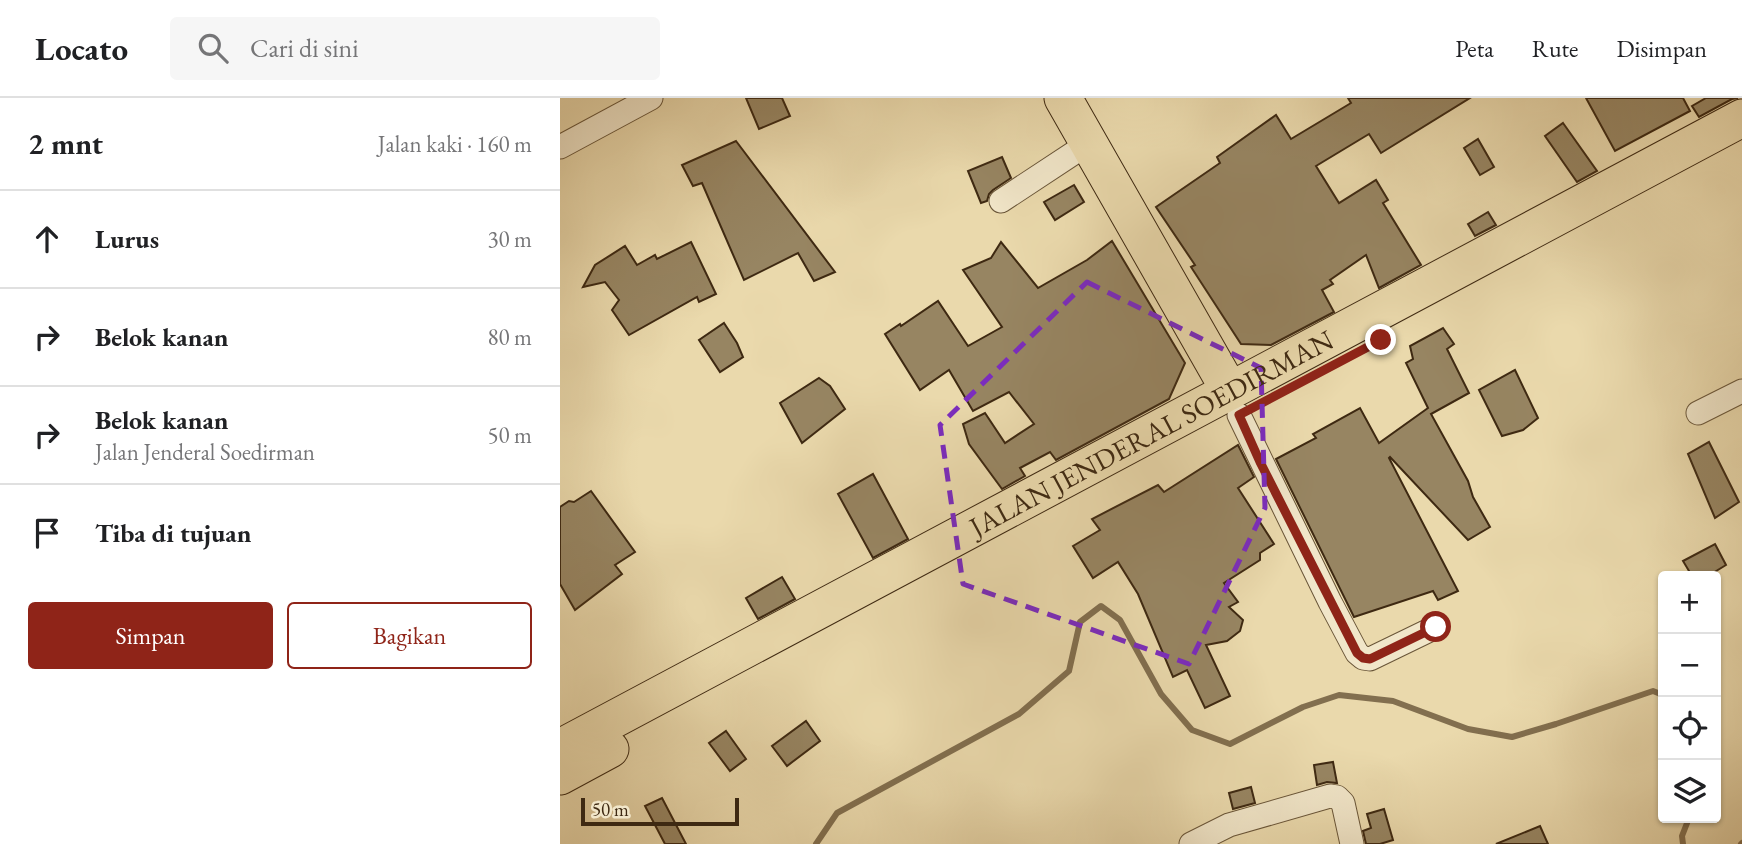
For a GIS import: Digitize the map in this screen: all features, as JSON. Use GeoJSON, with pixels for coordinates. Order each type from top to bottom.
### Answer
{"type":"FeatureCollection","features":[{"type":"Feature","properties":{"kind":"main road"},"geometry":{"type":"LineString","coordinates":[[1063,98],[1234,403]]}},
{"type":"Feature","properties":{"kind":"main road","name":"JALAN JENDERAL SOEDIRMAN"},"geometry":{"type":"LineString","coordinates":[[560,776],[1742,118]]}},
{"type":"Feature","properties":{"kind":"main road","name":"JALAN JENDERAL SOEDIRMAN"},"geometry":{"type":"LineString","coordinates":[[560,748],[1742,147]]}},
{"type":"Feature","properties":{"kind":"street"},"geometry":{"type":"LineString","coordinates":[[560,147],[651,98]]}},
{"type":"Feature","properties":{"kind":"street"},"geometry":{"type":"LineString","coordinates":[[1001,201],[1088,143]]}},
{"type":"Feature","properties":{"kind":"street"},"geometry":{"type":"LineString","coordinates":[[1698,413],[1742,391]]}},
{"type":"Feature","properties":{"kind":"street"},"geometry":{"type":"LineString","coordinates":[[1234,403],[1272,485],[1357,653],[1370,659],[1436,627]]}},
{"type":"Feature","properties":{"kind":"street"},"geometry":{"type":"LineString","coordinates":[[1191,844],[1231,834],[1320,798],[1336,797],[1343,803],[1352,844]]}},
{"type":"Feature","properties":{"kind":"highlighted area"},"geometry":{"type":"Polygon","coordinates":[[[1087,282],[1261,368],[1265,508],[1189,664],[963,584],[940,425],[1087,282]]]}},
{"type":"Feature","properties":{"kind":"building"},"geometry":{"type":"Polygon","coordinates":[[[746,98],[782,98],[790,116],[759,129],[746,98]]]}},
{"type":"Feature","properties":{"kind":"building"},"geometry":{"type":"Polygon","coordinates":[[[1348,98],[1470,98],[1381,153],[1369,134],[1316,166],[1339,203],[1376,180],[1388,200],[1383,203],[1421,265],[1379,288],[1366,255],[1330,280],[1333,284],[1322,290],[1334,312],[1271,345],[1241,344],[1191,267],[1195,265],[1156,207],[1220,163],[1217,157],[1276,115],[1291,139],[1351,103],[1348,98]]]}},
{"type":"Feature","properties":{"kind":"building"},"geometry":{"type":"Polygon","coordinates":[[[1586,98],[1683,98],[1690,111],[1615,151],[1586,98]]]}},
{"type":"Feature","properties":{"kind":"building"},"geometry":{"type":"Polygon","coordinates":[[[1706,98],[1738,98],[1699,117],[1692,106],[1706,98]]]}},
{"type":"Feature","properties":{"kind":"building"},"geometry":{"type":"Polygon","coordinates":[[[1563,123],[1597,171],[1577,182],[1545,136],[1563,123]]]}},
{"type":"Feature","properties":{"kind":"building"},"geometry":{"type":"Polygon","coordinates":[[[1478,139],[1494,167],[1480,175],[1464,148],[1478,139]]]}},
{"type":"Feature","properties":{"kind":"building"},"geometry":{"type":"Polygon","coordinates":[[[736,141],[835,272],[814,281],[798,253],[744,280],[702,183],[693,186],[682,165],[736,141]]]}},
{"type":"Feature","properties":{"kind":"building"},"geometry":{"type":"Polygon","coordinates":[[[1002,157],[1011,178],[993,190],[987,201],[981,203],[968,171],[1002,157]]]}},
{"type":"Feature","properties":{"kind":"building"},"geometry":{"type":"Polygon","coordinates":[[[1074,185],[1084,202],[1055,220],[1044,202],[1074,185]]]}},
{"type":"Feature","properties":{"kind":"building"},"geometry":{"type":"Polygon","coordinates":[[[1488,212],[1496,225],[1475,236],[1468,224],[1488,212]]]}},
{"type":"Feature","properties":{"kind":"building"},"geometry":{"type":"Polygon","coordinates":[[[1112,241],[1185,363],[1169,399],[1056,460],[1050,452],[1020,468],[1025,476],[1002,489],[969,444],[963,424],[985,413],[1005,443],[1034,424],[1009,392],[973,411],[949,370],[920,390],[885,334],[938,301],[968,346],[1002,327],[963,270],[991,258],[1001,242],[1038,288],[1087,260],[1112,241]]]}},
{"type":"Feature","properties":{"kind":"building"},"geometry":{"type":"Polygon","coordinates":[[[691,242],[716,294],[699,302],[697,297],[629,335],[612,310],[619,300],[605,282],[583,287],[595,265],[625,246],[637,265],[655,255],[657,259],[691,242]]]}},
{"type":"Feature","properties":{"kind":"building"},"geometry":{"type":"Polygon","coordinates":[[[724,323],[743,357],[720,372],[699,340],[724,323]]]}},
{"type":"Feature","properties":{"kind":"building"},"geometry":{"type":"Polygon","coordinates":[[[1443,328],[1454,344],[1447,349],[1469,393],[1431,414],[1490,527],[1468,540],[1390,457],[1458,591],[1438,600],[1433,591],[1354,617],[1276,459],[1316,438],[1313,434],[1360,408],[1379,443],[1428,408],[1406,363],[1413,359],[1410,346],[1443,328]]]}},
{"type":"Feature","properties":{"kind":"building"},"geometry":{"type":"Polygon","coordinates":[[[1515,370],[1538,418],[1523,430],[1502,436],[1479,390],[1515,370]]]}},
{"type":"Feature","properties":{"kind":"building"},"geometry":{"type":"Polygon","coordinates":[[[819,378],[830,386],[845,409],[802,443],[780,403],[819,378]]]}},
{"type":"Feature","properties":{"kind":"building"},"geometry":{"type":"Polygon","coordinates":[[[1709,442],[1739,502],[1715,518],[1688,454],[1709,442]]]}},
{"type":"Feature","properties":{"kind":"building"},"geometry":{"type":"Polygon","coordinates":[[[1238,445],[1254,477],[1238,488],[1274,544],[1260,553],[1260,560],[1224,583],[1238,602],[1229,607],[1243,620],[1240,631],[1227,641],[1206,645],[1230,696],[1205,708],[1187,670],[1173,677],[1138,594],[1118,562],[1093,578],[1073,546],[1100,530],[1092,519],[1158,485],[1164,492],[1238,445]]]}},
{"type":"Feature","properties":{"kind":"building"},"geometry":{"type":"Polygon","coordinates":[[[873,474],[908,539],[873,558],[838,494],[873,474]]]}},
{"type":"Feature","properties":{"kind":"building"},"geometry":{"type":"Polygon","coordinates":[[[591,491],[635,552],[615,565],[622,574],[575,610],[560,584],[560,507],[591,491]]]}},
{"type":"Feature","properties":{"kind":"building"},"geometry":{"type":"Polygon","coordinates":[[[1715,544],[1726,565],[1716,571],[1689,571],[1683,561],[1715,544]]]}},
{"type":"Feature","properties":{"kind":"building"},"geometry":{"type":"Polygon","coordinates":[[[782,577],[795,599],[758,619],[746,598],[782,577]]]}},
{"type":"Feature","properties":{"kind":"building"},"geometry":{"type":"Polygon","coordinates":[[[806,721],[820,741],[787,766],[772,746],[806,721]]]}},
{"type":"Feature","properties":{"kind":"building"},"geometry":{"type":"Polygon","coordinates":[[[726,731],[746,759],[730,771],[709,743],[726,731]]]}},
{"type":"Feature","properties":{"kind":"building"},"geometry":{"type":"Polygon","coordinates":[[[1333,762],[1337,783],[1317,785],[1314,765],[1333,762]]]}},
{"type":"Feature","properties":{"kind":"building"},"geometry":{"type":"Polygon","coordinates":[[[1251,787],[1255,803],[1233,809],[1229,793],[1251,787]]]}},
{"type":"Feature","properties":{"kind":"building"},"geometry":{"type":"Polygon","coordinates":[[[662,798],[686,844],[665,844],[645,806],[662,798]]]}},
{"type":"Feature","properties":{"kind":"building"},"geometry":{"type":"Polygon","coordinates":[[[1384,809],[1393,840],[1366,844],[1363,831],[1371,828],[1367,814],[1384,809]]]}},
{"type":"Feature","properties":{"kind":"building"},"geometry":{"type":"Polygon","coordinates":[[[1540,826],[1548,844],[1496,844],[1540,826]]]}},
{"type":"Feature","properties":{"kind":"waterway"},"geometry":{"type":"LineString","coordinates":[[816,844],[837,813],[1019,714],[1069,671],[1080,622],[1101,606],[1120,620],[1161,694],[1192,730],[1230,744],[1303,707],[1339,695],[1393,701],[1468,729],[1512,737],[1653,691],[1658,693]]}},
{"type":"Feature","properties":{"kind":"waterway"},"geometry":{"type":"LineString","coordinates":[[1683,844],[1682,836],[1687,823]]}},
{"type":"Feature","properties":{"kind":"route"},"geometry":{"type":"LineString","coordinates":[[1381,340],[1239,415],[1357,653],[1370,659],[1436,627]]}}]}
